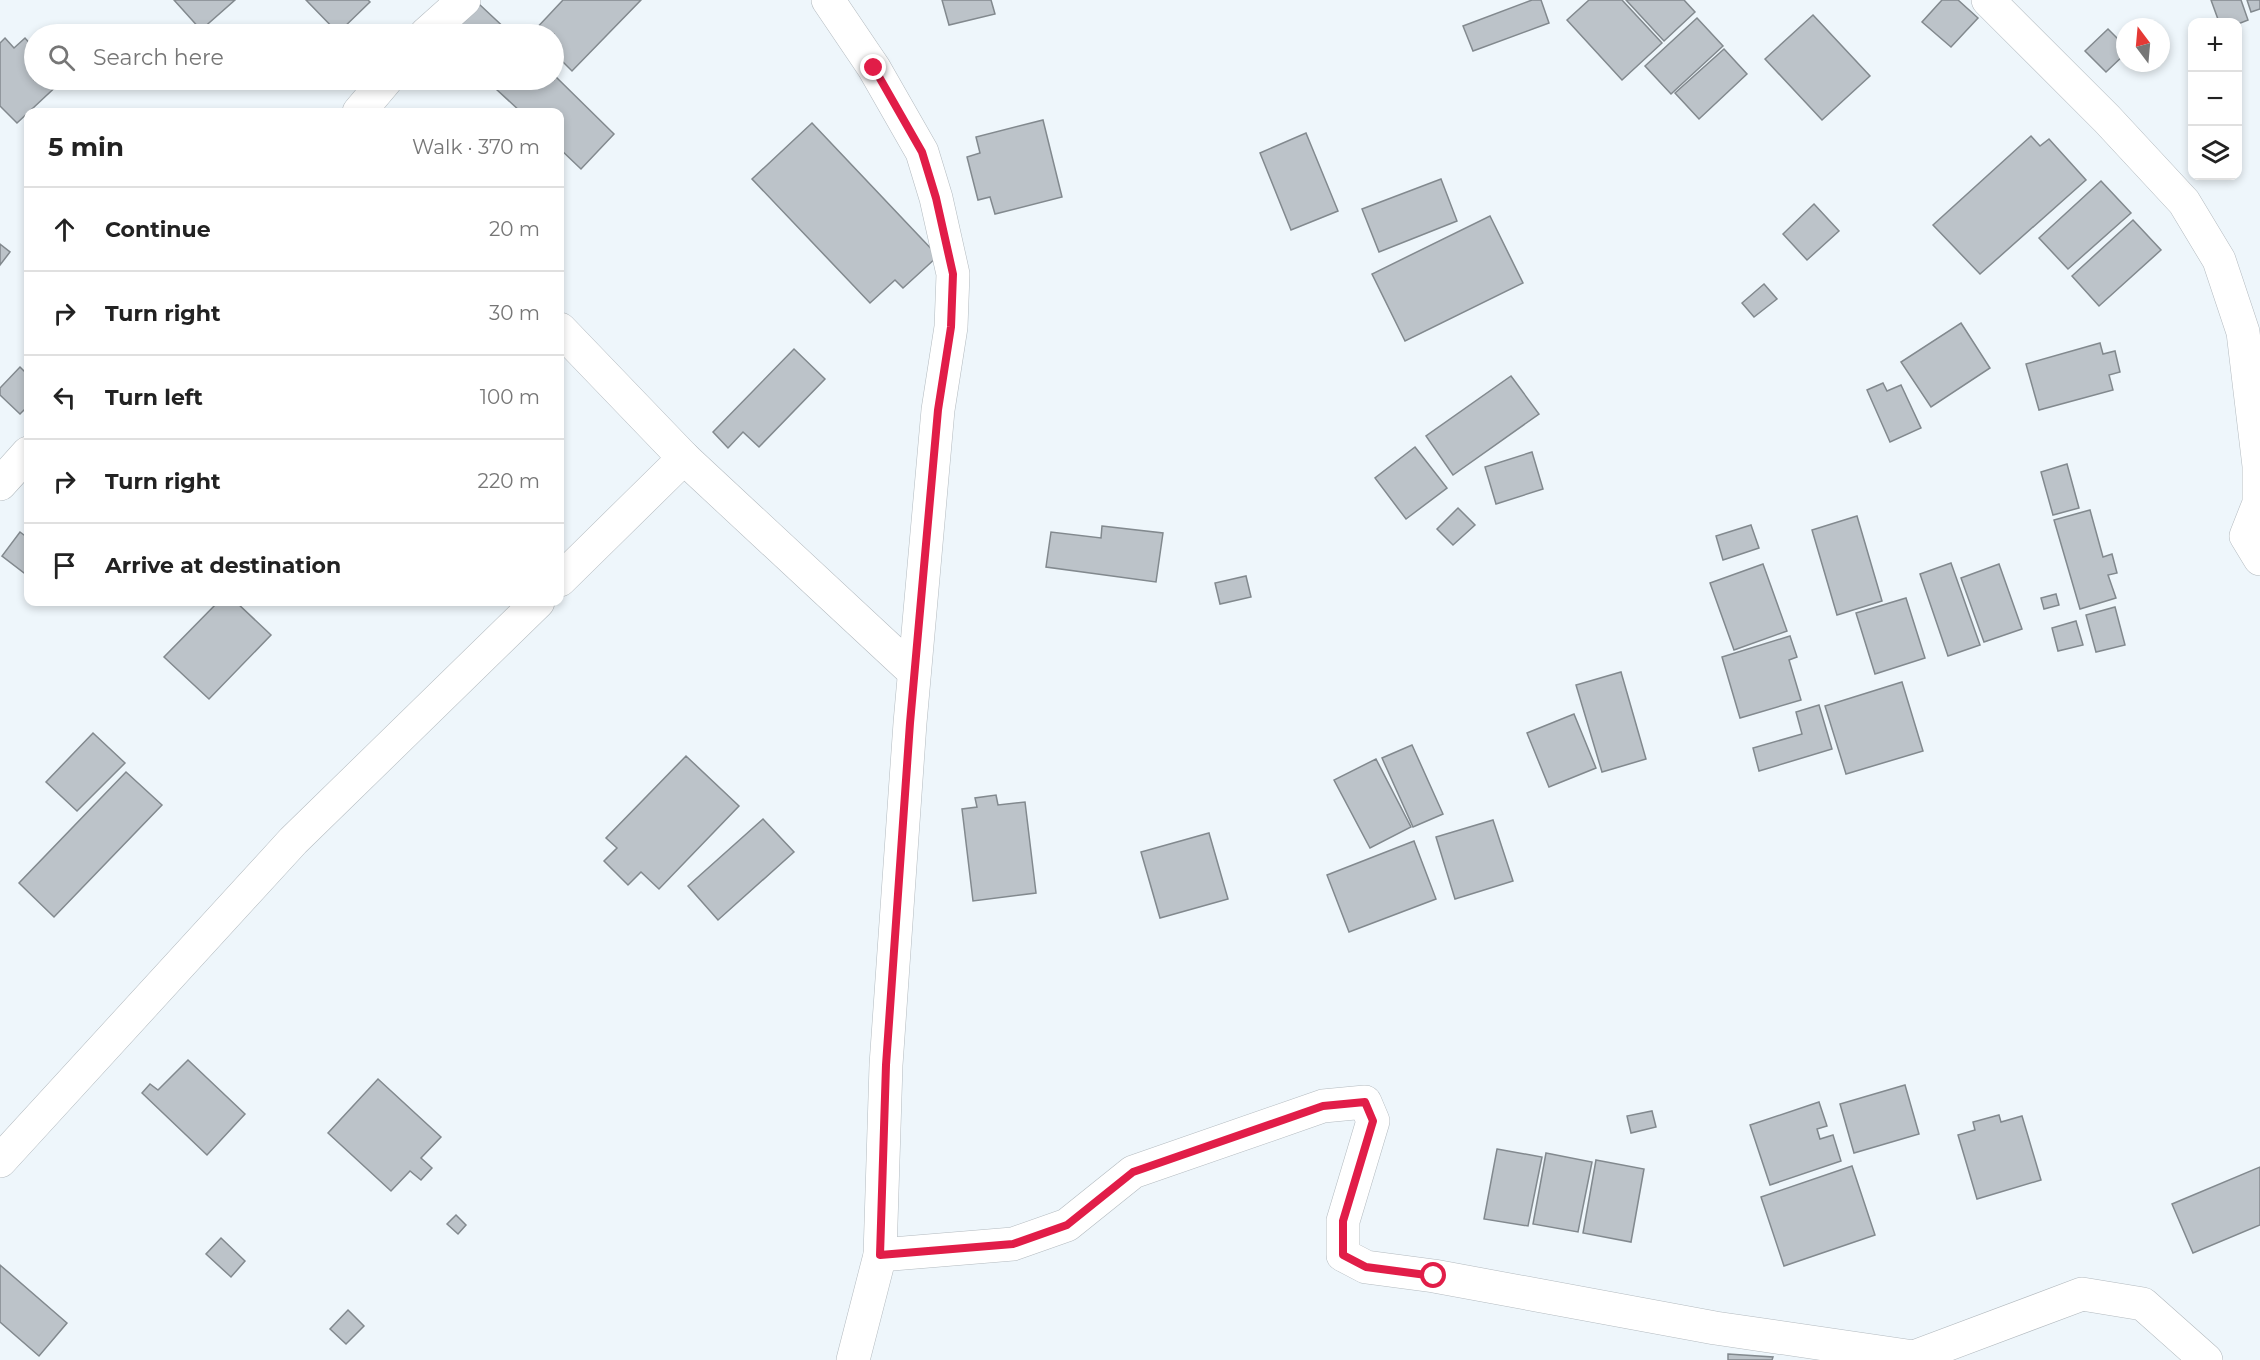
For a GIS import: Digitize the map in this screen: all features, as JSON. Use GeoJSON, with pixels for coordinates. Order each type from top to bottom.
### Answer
{"type":"FeatureCollection","features":[{"type":"Feature","properties":{"kind":"street"},"geometry":{"type":"LineString","coordinates":[[437,24],[464,0]]}},
{"type":"Feature","properties":{"kind":"street"},"geometry":{"type":"LineString","coordinates":[[828,0],[874,68],[922,152],[936,198],[953,274],[951,327],[938,410],[914,672],[886,1065],[880,1255],[853,1360]]}},
{"type":"Feature","properties":{"kind":"street"},"geometry":{"type":"LineString","coordinates":[[1988,0],[2107,118],[2184,202],[2218,260],[2243,332],[2259,466],[2259,503],[2246,536],[2260,559]]}},
{"type":"Feature","properties":{"kind":"street"},"geometry":{"type":"LineString","coordinates":[[362,108],[378,90]]}},
{"type":"Feature","properties":{"kind":"street"},"geometry":{"type":"LineString","coordinates":[[564,333],[684,458],[914,672]]}},
{"type":"Feature","properties":{"kind":"street"},"geometry":{"type":"LineString","coordinates":[[0,484],[24,457]]}},
{"type":"Feature","properties":{"kind":"street"},"geometry":{"type":"LineString","coordinates":[[564,576],[684,458]]}},
{"type":"Feature","properties":{"kind":"street"},"geometry":{"type":"LineString","coordinates":[[0,1161],[293,841],[534,606]]}},
{"type":"Feature","properties":{"kind":"street"},"geometry":{"type":"LineString","coordinates":[[880,1255],[1013,1244],[1067,1225],[1133,1172],[1323,1106],[1365,1102],[1373,1121],[1343,1221],[1343,1255],[1366,1267],[1434,1276],[1715,1328],[1912,1358],[2082,1294],[2142,1304],[2206,1360]]}},
{"type":"Feature","properties":{"kind":"building"},"geometry":{"type":"Polygon","coordinates":[[[174,0],[235,0],[208,24],[196,24],[174,0]]]}},
{"type":"Feature","properties":{"kind":"building"},"geometry":{"type":"Polygon","coordinates":[[[306,0],[368,0],[370,2],[347,24],[329,24],[306,0]]]}},
{"type":"Feature","properties":{"kind":"building"},"geometry":{"type":"Polygon","coordinates":[[[563,0],[641,0],[572,71],[564,63],[564,24],[540,24],[563,0]]]}},
{"type":"Feature","properties":{"kind":"building"},"geometry":{"type":"Polygon","coordinates":[[[942,0],[991,0],[995,14],[949,25],[942,0]]]}},
{"type":"Feature","properties":{"kind":"building"},"geometry":{"type":"Polygon","coordinates":[[[1532,0],[1541,0],[1549,23],[1473,51],[1463,26],[1532,0]]]}},
{"type":"Feature","properties":{"kind":"building"},"geometry":{"type":"Polygon","coordinates":[[[1589,0],[1622,0],[1662,43],[1622,80],[1567,20],[1589,0]]]}},
{"type":"Feature","properties":{"kind":"building"},"geometry":{"type":"Polygon","coordinates":[[[1626,0],[1684,0],[1695,12],[1664,41],[1626,0]]]}},
{"type":"Feature","properties":{"kind":"building"},"geometry":{"type":"Polygon","coordinates":[[[1942,0],[1958,0],[1978,18],[1951,47],[1922,22],[1942,0]]]}},
{"type":"Feature","properties":{"kind":"building"},"geometry":{"type":"Polygon","coordinates":[[[2211,0],[2241,0],[2248,20],[2242,22],[2242,18],[2218,18],[2211,0]]]}},
{"type":"Feature","properties":{"kind":"building"},"geometry":{"type":"Polygon","coordinates":[[[2247,0],[2260,0],[2260,9],[2251,12],[2247,0]]]}},
{"type":"Feature","properties":{"kind":"building"},"geometry":{"type":"Polygon","coordinates":[[[479,4],[500,24],[460,24],[479,4]]]}},
{"type":"Feature","properties":{"kind":"building"},"geometry":{"type":"Polygon","coordinates":[[[1813,15],[1870,76],[1822,120],[1765,59],[1813,15]]]}},
{"type":"Feature","properties":{"kind":"building"},"geometry":{"type":"Polygon","coordinates":[[[1697,18],[1723,46],[1671,94],[1645,66],[1697,18]]]}},
{"type":"Feature","properties":{"kind":"building"},"geometry":{"type":"Polygon","coordinates":[[[2108,29],[2116,37],[2116,63],[2106,72],[2085,51],[2108,29]]]}},
{"type":"Feature","properties":{"kind":"building"},"geometry":{"type":"Polygon","coordinates":[[[5,38],[14,48],[24,39],[24,90],[52,90],[33,108],[24,108],[24,116],[17,123],[0,106],[0,43],[5,38]]]}},
{"type":"Feature","properties":{"kind":"building"},"geometry":{"type":"Polygon","coordinates":[[[1724,49],[1747,74],[1699,119],[1675,93],[1724,49]]]}},
{"type":"Feature","properties":{"kind":"building"},"geometry":{"type":"Polygon","coordinates":[[[564,85],[614,134],[581,169],[564,153],[564,108],[517,108],[497,90],[564,90],[564,85]]]}},
{"type":"Feature","properties":{"kind":"building"},"geometry":{"type":"Polygon","coordinates":[[[1043,120],[1062,197],[995,214],[990,197],[978,200],[967,157],[980,153],[976,137],[1043,120]]]}},
{"type":"Feature","properties":{"kind":"building"},"geometry":{"type":"Polygon","coordinates":[[[812,123],[938,256],[903,288],[895,280],[870,303],[752,179],[812,123]]]}},
{"type":"Feature","properties":{"kind":"building"},"geometry":{"type":"Polygon","coordinates":[[[1306,133],[1338,211],[1291,230],[1260,153],[1306,133]]]}},
{"type":"Feature","properties":{"kind":"building"},"geometry":{"type":"Polygon","coordinates":[[[2031,136],[2040,146],[2049,139],[2086,180],[1980,274],[1933,225],[2031,136]]]}},
{"type":"Feature","properties":{"kind":"building"},"geometry":{"type":"Polygon","coordinates":[[[1441,179],[1457,221],[1379,252],[1362,209],[1441,179]]]}},
{"type":"Feature","properties":{"kind":"building"},"geometry":{"type":"Polygon","coordinates":[[[2101,181],[2131,213],[2068,269],[2039,238],[2101,181]]]}},
{"type":"Feature","properties":{"kind":"building"},"geometry":{"type":"Polygon","coordinates":[[[1814,204],[1839,231],[1807,260],[1783,234],[1814,204]]]}},
{"type":"Feature","properties":{"kind":"building"},"geometry":{"type":"Polygon","coordinates":[[[1490,216],[1523,283],[1405,341],[1372,274],[1490,216]]]}},
{"type":"Feature","properties":{"kind":"building"},"geometry":{"type":"Polygon","coordinates":[[[2133,220],[2161,250],[2099,306],[2072,276],[2133,220]]]}},
{"type":"Feature","properties":{"kind":"building"},"geometry":{"type":"Polygon","coordinates":[[[0,244],[10,252],[0,265],[0,244]]]}},
{"type":"Feature","properties":{"kind":"building"},"geometry":{"type":"Polygon","coordinates":[[[1764,284],[1777,299],[1754,317],[1742,303],[1764,284]]]}},
{"type":"Feature","properties":{"kind":"building"},"geometry":{"type":"Polygon","coordinates":[[[1961,323],[1990,368],[1931,407],[1901,362],[1961,323]]]}},
{"type":"Feature","properties":{"kind":"building"},"geometry":{"type":"Polygon","coordinates":[[[2100,343],[2103,354],[2115,351],[2120,372],[2109,375],[2113,390],[2039,410],[2026,364],[2100,343]]]}},
{"type":"Feature","properties":{"kind":"building"},"geometry":{"type":"Polygon","coordinates":[[[794,349],[825,379],[759,447],[743,432],[728,448],[713,432],[794,349]]]}},
{"type":"Feature","properties":{"kind":"building"},"geometry":{"type":"Polygon","coordinates":[[[20,367],[24,371],[24,410],[20,414],[0,395],[0,388],[20,367]]]}},
{"type":"Feature","properties":{"kind":"building"},"geometry":{"type":"Polygon","coordinates":[[[1511,376],[1539,414],[1453,475],[1426,436],[1511,376]]]}},
{"type":"Feature","properties":{"kind":"building"},"geometry":{"type":"Polygon","coordinates":[[[1883,383],[1887,391],[1901,385],[1921,428],[1890,442],[1867,390],[1883,383]]]}},
{"type":"Feature","properties":{"kind":"building"},"geometry":{"type":"Polygon","coordinates":[[[1415,447],[1447,488],[1406,519],[1375,478],[1415,447]]]}},
{"type":"Feature","properties":{"kind":"building"},"geometry":{"type":"Polygon","coordinates":[[[1532,452],[1543,489],[1496,504],[1485,467],[1532,452]]]}},
{"type":"Feature","properties":{"kind":"building"},"geometry":{"type":"Polygon","coordinates":[[[2067,464],[2079,508],[2053,515],[2041,472],[2067,464]]]}},
{"type":"Feature","properties":{"kind":"building"},"geometry":{"type":"Polygon","coordinates":[[[1458,508],[1475,525],[1453,545],[1437,529],[1458,508]]]}},
{"type":"Feature","properties":{"kind":"building"},"geometry":{"type":"Polygon","coordinates":[[[2090,510],[2103,557],[2112,554],[2117,573],[2108,575],[2116,598],[2080,609],[2054,520],[2090,510]]]}},
{"type":"Feature","properties":{"kind":"building"},"geometry":{"type":"Polygon","coordinates":[[[1857,516],[1882,601],[1837,615],[1812,530],[1857,516]]]}},
{"type":"Feature","properties":{"kind":"building"},"geometry":{"type":"Polygon","coordinates":[[[1751,525],[1759,548],[1723,560],[1716,536],[1751,525]]]}},
{"type":"Feature","properties":{"kind":"building"},"geometry":{"type":"Polygon","coordinates":[[[1102,526],[1163,533],[1156,582],[1046,567],[1051,532],[1101,538],[1102,526]]]}},
{"type":"Feature","properties":{"kind":"building"},"geometry":{"type":"Polygon","coordinates":[[[20,532],[24,535],[24,573],[2,556],[20,532]]]}},
{"type":"Feature","properties":{"kind":"building"},"geometry":{"type":"Polygon","coordinates":[[[1951,563],[1980,645],[1948,656],[1920,574],[1951,563]]]}},
{"type":"Feature","properties":{"kind":"building"},"geometry":{"type":"Polygon","coordinates":[[[1763,564],[1787,631],[1734,650],[1710,583],[1763,564]]]}},
{"type":"Feature","properties":{"kind":"building"},"geometry":{"type":"Polygon","coordinates":[[[1999,564],[2022,629],[1984,642],[1961,578],[1999,564]]]}},
{"type":"Feature","properties":{"kind":"building"},"geometry":{"type":"Polygon","coordinates":[[[1246,576],[1251,597],[1220,604],[1215,583],[1246,576]]]}},
{"type":"Feature","properties":{"kind":"building"},"geometry":{"type":"Polygon","coordinates":[[[2056,594],[2059,605],[2044,609],[2041,598],[2056,594]]]}},
{"type":"Feature","properties":{"kind":"building"},"geometry":{"type":"Polygon","coordinates":[[[1906,598],[1925,658],[1875,674],[1856,613],[1906,598]]]}},
{"type":"Feature","properties":{"kind":"building"},"geometry":{"type":"Polygon","coordinates":[[[214,606],[240,606],[271,635],[209,699],[164,657],[214,606]]]}},
{"type":"Feature","properties":{"kind":"building"},"geometry":{"type":"Polygon","coordinates":[[[2115,607],[2125,645],[2096,652],[2086,615],[2115,607]]]}},
{"type":"Feature","properties":{"kind":"building"},"geometry":{"type":"Polygon","coordinates":[[[2076,621],[2083,645],[2058,651],[2052,628],[2076,621]]]}},
{"type":"Feature","properties":{"kind":"building"},"geometry":{"type":"Polygon","coordinates":[[[1790,636],[1797,657],[1789,660],[1801,700],[1740,718],[1722,657],[1790,636]]]}},
{"type":"Feature","properties":{"kind":"building"},"geometry":{"type":"Polygon","coordinates":[[[1621,672],[1646,759],[1602,772],[1576,685],[1621,672]]]}},
{"type":"Feature","properties":{"kind":"building"},"geometry":{"type":"Polygon","coordinates":[[[1902,682],[1923,751],[1846,774],[1825,706],[1902,682]]]}},
{"type":"Feature","properties":{"kind":"building"},"geometry":{"type":"Polygon","coordinates":[[[1819,705],[1832,749],[1759,771],[1753,748],[1802,734],[1796,712],[1819,705]]]}},
{"type":"Feature","properties":{"kind":"building"},"geometry":{"type":"Polygon","coordinates":[[[1574,714],[1596,768],[1549,787],[1527,733],[1574,714]]]}},
{"type":"Feature","properties":{"kind":"building"},"geometry":{"type":"Polygon","coordinates":[[[93,733],[125,763],[77,811],[46,782],[93,733]]]}},
{"type":"Feature","properties":{"kind":"building"},"geometry":{"type":"Polygon","coordinates":[[[1412,745],[1443,814],[1413,827],[1382,758],[1412,745]]]}},
{"type":"Feature","properties":{"kind":"building"},"geometry":{"type":"Polygon","coordinates":[[[686,756],[739,806],[659,889],[641,872],[628,885],[604,861],[617,848],[606,838],[686,756]]]}},
{"type":"Feature","properties":{"kind":"building"},"geometry":{"type":"Polygon","coordinates":[[[1376,759],[1411,827],[1370,848],[1334,780],[1376,759]]]}},
{"type":"Feature","properties":{"kind":"building"},"geometry":{"type":"Polygon","coordinates":[[[126,772],[162,805],[54,917],[19,883],[126,772]]]}},
{"type":"Feature","properties":{"kind":"building"},"geometry":{"type":"Polygon","coordinates":[[[996,795],[998,805],[1025,802],[1036,893],[973,901],[962,809],[977,807],[975,798],[996,795]]]}},
{"type":"Feature","properties":{"kind":"building"},"geometry":{"type":"Polygon","coordinates":[[[763,819],[794,852],[718,920],[688,886],[763,819]]]}},
{"type":"Feature","properties":{"kind":"building"},"geometry":{"type":"Polygon","coordinates":[[[1493,820],[1513,881],[1455,899],[1436,837],[1493,820]]]}},
{"type":"Feature","properties":{"kind":"building"},"geometry":{"type":"Polygon","coordinates":[[[1209,833],[1228,899],[1160,918],[1141,852],[1209,833]]]}},
{"type":"Feature","properties":{"kind":"building"},"geometry":{"type":"Polygon","coordinates":[[[1414,841],[1436,899],[1349,932],[1327,875],[1414,841]]]}},
{"type":"Feature","properties":{"kind":"building"},"geometry":{"type":"Polygon","coordinates":[[[188,1060],[245,1114],[207,1155],[142,1093],[150,1084],[158,1090],[188,1060]]]}},
{"type":"Feature","properties":{"kind":"building"},"geometry":{"type":"Polygon","coordinates":[[[378,1079],[441,1137],[421,1158],[432,1168],[421,1180],[410,1171],[391,1191],[328,1133],[378,1079]]]}},
{"type":"Feature","properties":{"kind":"building"},"geometry":{"type":"Polygon","coordinates":[[[1905,1085],[1919,1134],[1854,1153],[1840,1104],[1905,1085]]]}},
{"type":"Feature","properties":{"kind":"building"},"geometry":{"type":"Polygon","coordinates":[[[1819,1102],[1827,1126],[1817,1129],[1820,1139],[1833,1135],[1841,1161],[1770,1185],[1750,1125],[1819,1102]]]}},
{"type":"Feature","properties":{"kind":"building"},"geometry":{"type":"Polygon","coordinates":[[[1652,1111],[1656,1127],[1631,1133],[1627,1116],[1652,1111]]]}},
{"type":"Feature","properties":{"kind":"building"},"geometry":{"type":"Polygon","coordinates":[[[1999,1115],[2001,1122],[2022,1116],[2041,1180],[1977,1199],[1958,1135],[1975,1130],[1973,1122],[1999,1115]]]}},
{"type":"Feature","properties":{"kind":"building"},"geometry":{"type":"Polygon","coordinates":[[[1497,1149],[1542,1157],[1528,1226],[1484,1219],[1497,1149]]]}},
{"type":"Feature","properties":{"kind":"building"},"geometry":{"type":"Polygon","coordinates":[[[1546,1153],[1592,1162],[1578,1232],[1533,1224],[1546,1153]]]}},
{"type":"Feature","properties":{"kind":"building"},"geometry":{"type":"Polygon","coordinates":[[[1596,1160],[1644,1169],[1631,1242],[1583,1233],[1596,1160]]]}},
{"type":"Feature","properties":{"kind":"building"},"geometry":{"type":"Polygon","coordinates":[[[1852,1166],[1875,1235],[1784,1266],[1761,1197],[1852,1166]]]}},
{"type":"Feature","properties":{"kind":"building"},"geometry":{"type":"Polygon","coordinates":[[[2260,1167],[2260,1225],[2193,1253],[2172,1204],[2260,1167]]]}},
{"type":"Feature","properties":{"kind":"building"},"geometry":{"type":"Polygon","coordinates":[[[456,1215],[466,1225],[458,1234],[447,1224],[456,1215]]]}},
{"type":"Feature","properties":{"kind":"building"},"geometry":{"type":"Polygon","coordinates":[[[221,1238],[245,1261],[231,1277],[206,1254],[221,1238]]]}},
{"type":"Feature","properties":{"kind":"building"},"geometry":{"type":"Polygon","coordinates":[[[0,1265],[67,1323],[39,1356],[0,1322],[0,1265]]]}},
{"type":"Feature","properties":{"kind":"building"},"geometry":{"type":"Polygon","coordinates":[[[348,1310],[364,1326],[346,1344],[330,1329],[348,1310]]]}},
{"type":"Feature","properties":{"kind":"building"},"geometry":{"type":"Polygon","coordinates":[[[1728,1354],[1773,1357],[1772,1360],[1728,1360],[1728,1354]]]}},
{"type":"Feature","properties":{"kind":"route"},"geometry":{"type":"LineString","coordinates":[[874,68],[922,152],[936,198],[953,274],[951,327],[938,410],[910,723],[886,1065],[880,1255],[956,1251],[1013,1244],[1067,1225],[1133,1172],[1323,1106],[1365,1102],[1373,1121],[1343,1221],[1343,1255],[1366,1267],[1434,1276]]}}]}
